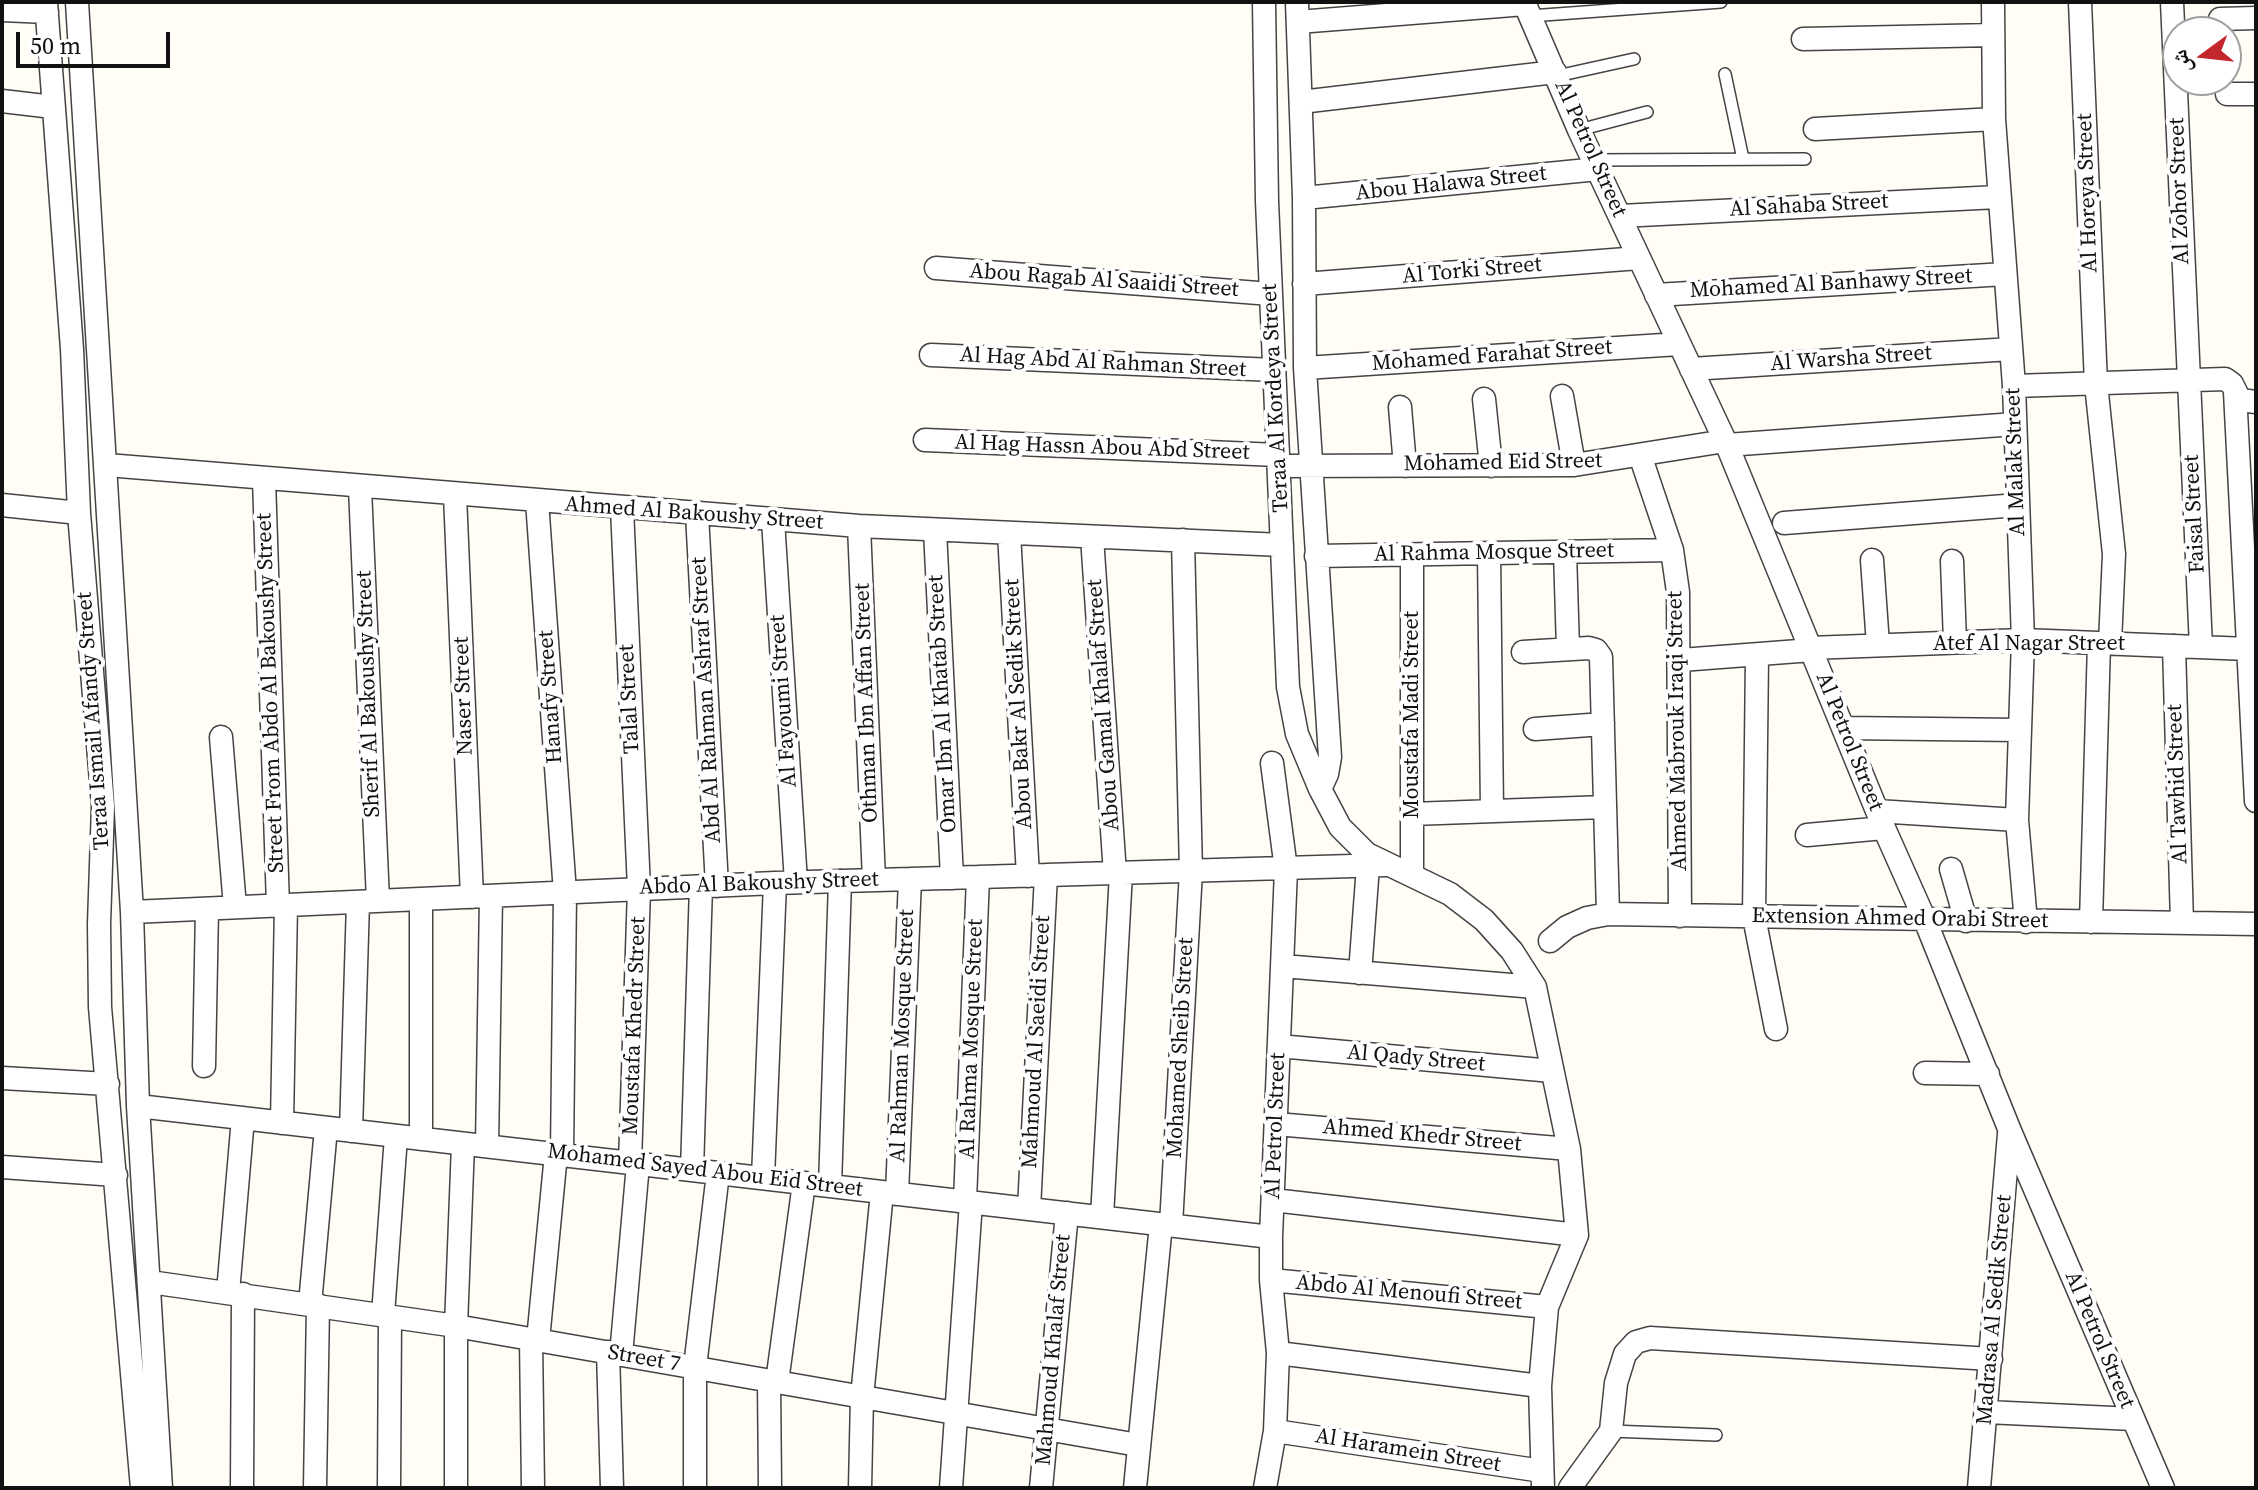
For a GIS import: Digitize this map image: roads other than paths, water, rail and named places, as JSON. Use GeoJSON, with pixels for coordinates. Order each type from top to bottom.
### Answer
{"type":"FeatureCollection","features":[{"type":"Feature","properties":{"kind":"street","name":"Teraa Ismail Afandy Street"},"geometry":{"type":"LineString","coordinates":[[77,2],[107,465],[132,912],[138,1106],[161,1488]]}},
{"type":"Feature","properties":{"kind":"street","name":"Teraa Al Kordeya Street"},"geometry":{"type":"LineString","coordinates":[[1264,2],[1267,201],[1288,687],[1297,734],[1340,827],[1378,865],[1412,875],[1450,894],[1484,920],[1512,951],[1535,987],[1569,1149],[1577,1235],[1547,1307],[1540,1386],[1542,1480]]}},
{"type":"Feature","properties":{"kind":"street","name":"Al Malak Street"},"geometry":{"type":"LineString","coordinates":[[1993,2],[1998,197],[2014,386],[2023,640],[2017,820],[2026,922]]}},
{"type":"Feature","properties":{"kind":"street","name":"Al Horeya Street"},"geometry":{"type":"LineString","coordinates":[[2080,2],[2096,384],[2114,554],[2104,643]]}},
{"type":"Feature","properties":{"kind":"street","name":"Al Zohor Street"},"geometry":{"type":"LineString","coordinates":[[2172,2],[2188,380]]}},
{"type":"Feature","properties":{"kind":"street","name":"Teraa Ismail Afandy Street"},"geometry":{"type":"LineString","coordinates":[[46,7],[72,349],[79,513],[103,806],[100,1007],[142,1488]]}},
{"type":"Feature","properties":{"kind":"street"},"geometry":{"type":"LineString","coordinates":[[2,10],[46,7]]}},
{"type":"Feature","properties":{"kind":"street"},"geometry":{"type":"LineString","coordinates":[[1298,12],[1526,7]]}},
{"type":"Feature","properties":{"kind":"street","name":"Al Petrol Street"},"geometry":{"type":"LineString","coordinates":[[1526,7],[1579,130],[1726,443],[2010,1131],[2163,1488]]}},
{"type":"Feature","properties":{"kind":"street","name":"Teraa Al Kordeya Street"},"geometry":{"type":"LineString","coordinates":[[1298,12],[1305,368],[1330,757],[1320,789]]}},
{"type":"Feature","properties":{"kind":"street"},"geometry":{"type":"LineString","coordinates":[[1803,39],[1993,35]]}},
{"type":"Feature","properties":{"kind":"street"},"geometry":{"type":"LineString","coordinates":[[1301,102],[1556,74]]}},
{"type":"Feature","properties":{"kind":"street"},"geometry":{"type":"LineString","coordinates":[[2,101],[53,107]]}},
{"type":"Feature","properties":{"kind":"street"},"geometry":{"type":"LineString","coordinates":[[1815,129],[1994,119]]}},
{"type":"Feature","properties":{"kind":"street","name":"Abou Halawa Street"},"geometry":{"type":"LineString","coordinates":[[1304,198],[1596,165]]}},
{"type":"Feature","properties":{"kind":"street","name":"Al Sahaba Street"},"geometry":{"type":"LineString","coordinates":[[1620,216],[1998,197]]}},
{"type":"Feature","properties":{"kind":"street","name":"Al Torki Street"},"geometry":{"type":"LineString","coordinates":[[1304,284],[1639,258]]}},
{"type":"Feature","properties":{"kind":"street","name":"Abou Ragab Al Saaidi Street"},"geometry":{"type":"LineString","coordinates":[[936,268],[1271,294]]}},
{"type":"Feature","properties":{"kind":"street","name":"Mohamed Al Banhawy Street"},"geometry":{"type":"LineString","coordinates":[[1656,295],[2005,274]]}},
{"type":"Feature","properties":{"kind":"street","name":"Mohamed Farahat Street"},"geometry":{"type":"LineString","coordinates":[[1305,368],[1679,344]]}},
{"type":"Feature","properties":{"kind":"street"},"geometry":{"type":"LineString","coordinates":[[72,349],[99,349]]}},
{"type":"Feature","properties":{"kind":"street","name":"Al Warsha Street"},"geometry":{"type":"LineString","coordinates":[[1691,369],[2011,349]]}},
{"type":"Feature","properties":{"kind":"street","name":"Al Hag Abd Al Rahman Street"},"geometry":{"type":"LineString","coordinates":[[931,355],[1274,370]]}},
{"type":"Feature","properties":{"kind":"street"},"geometry":{"type":"LineString","coordinates":[[2014,386],[2225,379],[2232,384],[2240,400],[2256,402]]}},
{"type":"Feature","properties":{"kind":"street","name":"Faisal Street"},"geometry":{"type":"LineString","coordinates":[[2188,380],[2201,647]]}},
{"type":"Feature","properties":{"kind":"street"},"geometry":{"type":"LineString","coordinates":[[2235,392],[2248,483],[2251,617],[2248,649],[2256,801]]}},
{"type":"Feature","properties":{"kind":"street"},"geometry":{"type":"LineString","coordinates":[[1562,396],[1574,465]]}},
{"type":"Feature","properties":{"kind":"street"},"geometry":{"type":"LineString","coordinates":[[1484,399],[1491,466]]}},
{"type":"Feature","properties":{"kind":"street"},"geometry":{"type":"LineString","coordinates":[[1400,407],[1405,466]]}},
{"type":"Feature","properties":{"kind":"street","name":"Mohamed Eid Street"},"geometry":{"type":"LineString","coordinates":[[1278,461],[1311,466],[1574,465],[1726,443],[2015,424]]}},
{"type":"Feature","properties":{"kind":"street","name":"Al Hag Hassn Abou Abd Street"},"geometry":{"type":"LineString","coordinates":[[925,440],[1278,461]]}},
{"type":"Feature","properties":{"kind":"street","name":"Ahmed Mabrouk Iraqi Street"},"geometry":{"type":"LineString","coordinates":[[1640,455],[1672,550],[1678,592],[1681,660],[1680,916]]}},
{"type":"Feature","properties":{"kind":"street","name":"Ahmed Al Bakoushy Street"},"geometry":{"type":"LineString","coordinates":[[107,465],[360,488],[859,526],[1282,545]]}},
{"type":"Feature","properties":{"kind":"street","name":"Street From Abdo Al Bakoushy Street"},"geometry":{"type":"LineString","coordinates":[[264,479],[282,905],[282,1123]]}},
{"type":"Feature","properties":{"kind":"street","name":"Sherif Al Bakoushy Street"},"geometry":{"type":"LineString","coordinates":[[351,1131],[368,901],[360,488]]}},
{"type":"Feature","properties":{"kind":"street","name":"Naser Street"},"geometry":{"type":"LineString","coordinates":[[455,495],[482,896],[487,1146]]}},
{"type":"Feature","properties":{"kind":"street","name":"Hanafy Street"},"geometry":{"type":"LineString","coordinates":[[533,1488],[535,1340],[559,1155],[565,893],[537,501]]}},
{"type":"Feature","properties":{"kind":"street"},"geometry":{"type":"LineString","coordinates":[[2,505],[79,513]]}},
{"type":"Feature","properties":{"kind":"street"},"geometry":{"type":"LineString","coordinates":[[1784,523],[2018,505]]}},
{"type":"Feature","properties":{"kind":"street","name":"Talal Street"},"geometry":{"type":"LineString","coordinates":[[622,508],[639,889]]}},
{"type":"Feature","properties":{"kind":"street","name":"Abd Al Rahman Ashraf Street"},"geometry":{"type":"LineString","coordinates":[[692,1170],[709,886],[697,514]]}},
{"type":"Feature","properties":{"kind":"street","name":"Al Fayoumi Street"},"geometry":{"type":"LineString","coordinates":[[763,1178],[786,883],[773,520]]}},
{"type":"Feature","properties":{"kind":"street","name":"Othman Ibn Affan Street"},"geometry":{"type":"LineString","coordinates":[[859,526],[874,880]]}},
{"type":"Feature","properties":{"kind":"street","name":"Omar Ibn Al Khatab Street"},"geometry":{"type":"LineString","coordinates":[[935,530],[952,878]]}},
{"type":"Feature","properties":{"kind":"street","name":"Abou Bakr Al Sedik Street"},"geometry":{"type":"LineString","coordinates":[[1009,533],[1037,875]]}},
{"type":"Feature","properties":{"kind":"street","name":"Abou Gamal Khalaf Street"},"geometry":{"type":"LineString","coordinates":[[1092,537],[1118,874],[1102,1217]]}},
{"type":"Feature","properties":{"kind":"street","name":"Mohamed Sheib Street"},"geometry":{"type":"LineString","coordinates":[[1135,1488],[1166,1224],[1191,871],[1183,540]]}},
{"type":"Feature","properties":{"kind":"street","name":"Al Rahma Mosque Street"},"geometry":{"type":"LineString","coordinates":[[1316,556],[1672,550]]}},
{"type":"Feature","properties":{"kind":"street"},"geometry":{"type":"LineString","coordinates":[[1565,552],[1568,649]]}},
{"type":"Feature","properties":{"kind":"street"},"geometry":{"type":"LineString","coordinates":[[1489,553],[1492,811]]}},
{"type":"Feature","properties":{"kind":"street","name":"Moustafa Madi Street"},"geometry":{"type":"LineString","coordinates":[[1412,555],[1412,875]]}},
{"type":"Feature","properties":{"kind":"street"},"geometry":{"type":"LineString","coordinates":[[1872,560],[1878,645]]}},
{"type":"Feature","properties":{"kind":"street"},"geometry":{"type":"LineString","coordinates":[[1952,561],[1955,642]]}},
{"type":"Feature","properties":{"kind":"street","name":"Atef Al Nagar Street"},"geometry":{"type":"LineString","coordinates":[[1681,660],[1878,645],[2023,640],[2248,649]]}},
{"type":"Feature","properties":{"kind":"street"},"geometry":{"type":"LineString","coordinates":[[2091,922],[2104,643]]}},
{"type":"Feature","properties":{"kind":"street","name":"Al Tawhid Street"},"geometry":{"type":"LineString","coordinates":[[2174,646],[2182,923]]}},
{"type":"Feature","properties":{"kind":"street"},"geometry":{"type":"LineString","coordinates":[[1523,652],[1593,648],[1601,657],[1608,914]]}},
{"type":"Feature","properties":{"kind":"street"},"geometry":{"type":"LineString","coordinates":[[1757,656],[1754,917],[1776,1029]]}},
{"type":"Feature","properties":{"kind":"street"},"geometry":{"type":"LineString","coordinates":[[1535,729],[1603,724]]}},
{"type":"Feature","properties":{"kind":"street"},"geometry":{"type":"LineString","coordinates":[[1843,728],[2020,730]]}},
{"type":"Feature","properties":{"kind":"street"},"geometry":{"type":"LineString","coordinates":[[221,737],[235,907]]}},
{"type":"Feature","properties":{"kind":"street","name":"Al Petrol Street"},"geometry":{"type":"LineString","coordinates":[[1265,1488],[1275,1431],[1278,1353],[1271,1280],[1271,1237],[1286,869],[1272,763]]}},
{"type":"Feature","properties":{"kind":"street"},"geometry":{"type":"LineString","coordinates":[[1412,814],[1605,807]]}},
{"type":"Feature","properties":{"kind":"street"},"geometry":{"type":"LineString","coordinates":[[1807,835],[1880,819],[2017,820]]}},
{"type":"Feature","properties":{"kind":"street"},"geometry":{"type":"LineString","coordinates":[[1360,973],[1378,865]]}},
{"type":"Feature","properties":{"kind":"street","name":"Abdo Al Bakoushy Street"},"geometry":{"type":"LineString","coordinates":[[132,912],[786,883],[1378,865]]}},
{"type":"Feature","properties":{"kind":"street"},"geometry":{"type":"LineString","coordinates":[[1951,869],[1966,921]]}},
{"type":"Feature","properties":{"kind":"street","name":"Mahmoud Al Saeidi Street"},"geometry":{"type":"LineString","coordinates":[[1029,1209],[1037,875]]}},
{"type":"Feature","properties":{"kind":"street","name":"Al Rahma Mosque Street"},"geometry":{"type":"LineString","coordinates":[[951,1488],[968,1202],[978,877]]}},
{"type":"Feature","properties":{"kind":"street","name":"Al Rahman Mosque Street"},"geometry":{"type":"LineString","coordinates":[[860,1488],[862,1397],[889,1193],[910,879]]}},
{"type":"Feature","properties":{"kind":"street"},"geometry":{"type":"LineString","coordinates":[[830,1186],[840,881]]}},
{"type":"Feature","properties":{"kind":"street","name":"Moustafa Khedr Street"},"geometry":{"type":"LineString","coordinates":[[634,1163],[639,889]]}},
{"type":"Feature","properties":{"kind":"street"},"geometry":{"type":"LineString","coordinates":[[421,899],[421,1139]]}},
{"type":"Feature","properties":{"kind":"street"},"geometry":{"type":"LineString","coordinates":[[204,1066],[207,909]]}},
{"type":"Feature","properties":{"kind":"street","name":"Extension Ahmed Orabi Street"},"geometry":{"type":"LineString","coordinates":[[1550,941],[1567,927],[1587,918],[1608,914],[2256,924]]}},
{"type":"Feature","properties":{"kind":"street"},"geometry":{"type":"LineString","coordinates":[[1283,966],[1535,987]]}},
{"type":"Feature","properties":{"kind":"street","name":"Al Qady Street"},"geometry":{"type":"LineString","coordinates":[[1279,1046],[1552,1071]]}},
{"type":"Feature","properties":{"kind":"street"},"geometry":{"type":"LineString","coordinates":[[1925,1073],[1988,1074]]}},
{"type":"Feature","properties":{"kind":"street"},"geometry":{"type":"LineString","coordinates":[[2,1078],[108,1084]]}},
{"type":"Feature","properties":{"kind":"street","name":"Mohamed Sayed Abou Eid Street"},"geometry":{"type":"LineString","coordinates":[[138,1106],[1271,1237]]}},
{"type":"Feature","properties":{"kind":"street"},"geometry":{"type":"LineString","coordinates":[[242,1488],[236,1293],[243,1118]]}},
{"type":"Feature","properties":{"kind":"street","name":"Ahmed Khedr Street"},"geometry":{"type":"LineString","coordinates":[[1276,1124],[1569,1149]]}},
{"type":"Feature","properties":{"kind":"street"},"geometry":{"type":"LineString","coordinates":[[315,1488],[314,1305],[326,1128]]}},
{"type":"Feature","properties":{"kind":"street","name":"Madrasa Al Sedik Street"},"geometry":{"type":"LineString","coordinates":[[1979,1488],[2010,1131]]}},
{"type":"Feature","properties":{"kind":"street"},"geometry":{"type":"LineString","coordinates":[[389,1488],[386,1316],[396,1136]]}},
{"type":"Feature","properties":{"kind":"street"},"geometry":{"type":"LineString","coordinates":[[456,1488],[456,1326],[463,1144]]}},
{"type":"Feature","properties":{"kind":"street"},"geometry":{"type":"LineString","coordinates":[[612,1488],[614,1354],[634,1163]]}},
{"type":"Feature","properties":{"kind":"street"},"geometry":{"type":"LineString","coordinates":[[2,1167],[116,1175]]}},
{"type":"Feature","properties":{"kind":"street"},"geometry":{"type":"LineString","coordinates":[[695,1488],[695,1367],[718,1173]]}},
{"type":"Feature","properties":{"kind":"street"},"geometry":{"type":"LineString","coordinates":[[770,1488],[773,1382],[804,1183]]}},
{"type":"Feature","properties":{"kind":"street"},"geometry":{"type":"LineString","coordinates":[[1273,1200],[1577,1235]]}},
{"type":"Feature","properties":{"kind":"street","name":"Mahmoud Khalaf Street"},"geometry":{"type":"LineString","coordinates":[[1041,1488],[1067,1213]]}},
{"type":"Feature","properties":{"kind":"street","name":"Abdo Al Menoufi Street"},"geometry":{"type":"LineString","coordinates":[[1271,1280],[1547,1307]]}},
{"type":"Feature","properties":{"kind":"street","name":"Street 7"},"geometry":{"type":"LineString","coordinates":[[150,1282],[456,1326],[1138,1445]]}},
{"type":"Feature","properties":{"kind":"street"},"geometry":{"type":"LineString","coordinates":[[1570,1488],[1611,1431],[1616,1383],[1625,1354],[1636,1342],[1650,1338],[1991,1359]]}},
{"type":"Feature","properties":{"kind":"street"},"geometry":{"type":"LineString","coordinates":[[1278,1353],[1540,1386]]}},
{"type":"Feature","properties":{"kind":"street"},"geometry":{"type":"LineString","coordinates":[[1987,1412],[2133,1419]]}},
{"type":"Feature","properties":{"kind":"street","name":"Al Haramein Street"},"geometry":{"type":"LineString","coordinates":[[1275,1431],[1542,1480]]}},
{"type":"Feature","properties":{"kind":"lane"},"geometry":{"type":"LineString","coordinates":[[1526,7],[1721,2]]}},
{"type":"Feature","properties":{"kind":"lane"},"geometry":{"type":"LineString","coordinates":[[1556,74],[1634,59]]}},
{"type":"Feature","properties":{"kind":"lane"},"geometry":{"type":"LineString","coordinates":[[1725,74],[1743,159]]}},
{"type":"Feature","properties":{"kind":"lane"},"geometry":{"type":"LineString","coordinates":[[1579,130],[1647,112]]}},
{"type":"Feature","properties":{"kind":"lane"},"geometry":{"type":"LineString","coordinates":[[1596,165],[1805,159]]}},
{"type":"Feature","properties":{"kind":"lane"},"geometry":{"type":"LineString","coordinates":[[1611,1431],[1716,1435]]}}]}
